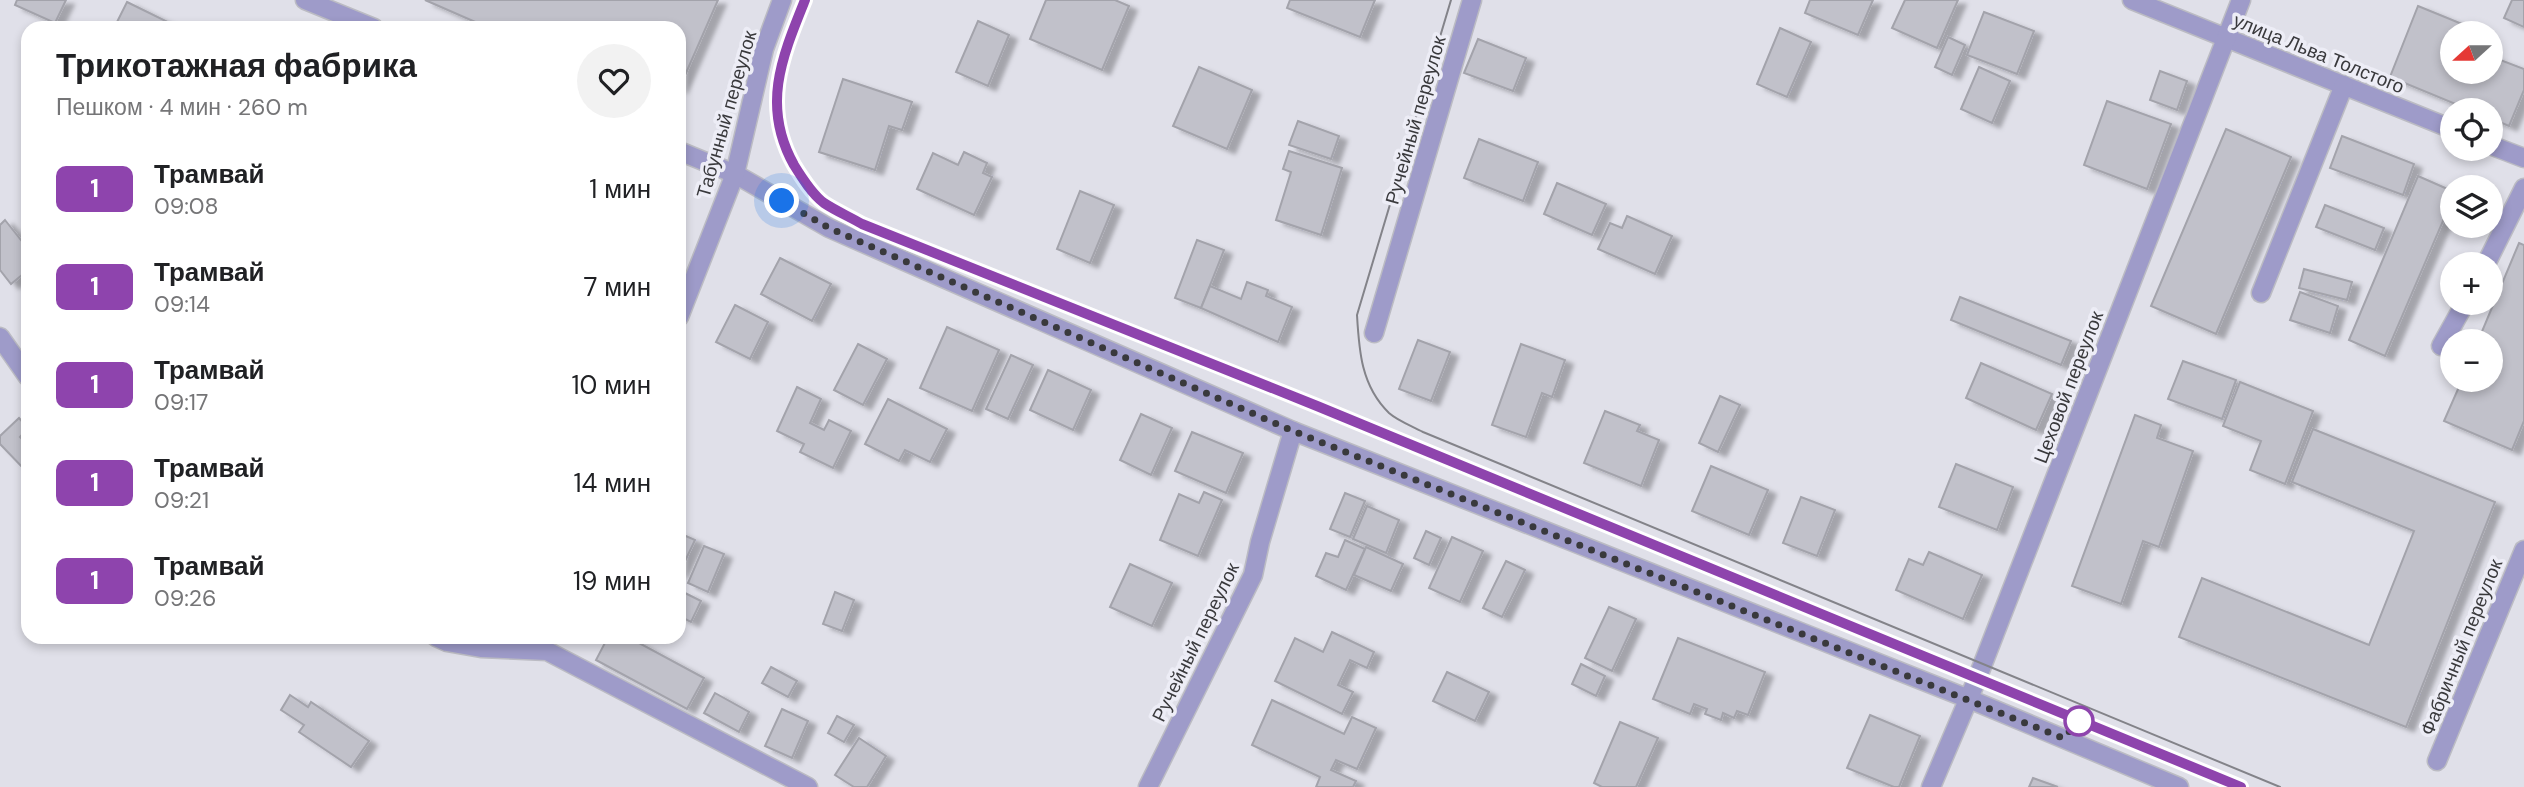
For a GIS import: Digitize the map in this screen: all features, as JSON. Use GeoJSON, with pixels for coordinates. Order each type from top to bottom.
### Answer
{"type":"FeatureCollection","features":[{"type":"Feature","properties":{"kind":"street"},"geometry":{"type":"LineString","coordinates":[[305,0],[357,21]]}},
{"type":"Feature","properties":{"kind":"street","name":"Табунный переулок"},"geometry":{"type":"LineString","coordinates":[[686,299],[735,174],[764,49],[782,0]]}},
{"type":"Feature","properties":{"kind":"street","name":"Ручейный переулок"},"geometry":{"type":"LineString","coordinates":[[1374,333],[1472,0]]}},
{"type":"Feature","properties":{"kind":"street","name":"улица Льва Толстого"},"geometry":{"type":"LineString","coordinates":[[2132,0],[2440,124]]}},
{"type":"Feature","properties":{"kind":"street","name":"Цеховой переулок"},"geometry":{"type":"LineString","coordinates":[[1931,787],[1969,699],[2241,0]]}},
{"type":"Feature","properties":{"kind":"street"},"geometry":{"type":"LineString","coordinates":[[2261,293],[2344,85]]}},
{"type":"Feature","properties":{"kind":"street"},"geometry":{"type":"LineString","coordinates":[[2503,150],[2524,158]]}},
{"type":"Feature","properties":{"kind":"street"},"geometry":{"type":"LineString","coordinates":[[686,154],[735,174],[829,228],[1293,431],[1969,699],[2179,787]]}},
{"type":"Feature","properties":{"kind":"street"},"geometry":{"type":"LineString","coordinates":[[2492,252],[2524,188]]}},
{"type":"Feature","properties":{"kind":"street"},"geometry":{"type":"LineString","coordinates":[[0,337],[21,367]]}},
{"type":"Feature","properties":{"kind":"street","name":"Ручейный переулок"},"geometry":{"type":"LineString","coordinates":[[1148,787],[1253,575],[1293,431]]}},
{"type":"Feature","properties":{"kind":"street","name":"Фабричный переулок"},"geometry":{"type":"LineString","coordinates":[[2437,761],[2524,550]]}},
{"type":"Feature","properties":{"kind":"street"},"geometry":{"type":"LineString","coordinates":[[458,644],[481,648],[550,644],[808,787]]}},
{"type":"Feature","properties":{"kind":"building"},"geometry":{"type":"Polygon","coordinates":[[[17,0],[66,0],[56,21],[15,5],[17,0]]]}},
{"type":"Feature","properties":{"kind":"building"},"geometry":{"type":"Polygon","coordinates":[[[425,0],[718,0],[686,73],[686,21],[473,21],[425,0]]]}},
{"type":"Feature","properties":{"kind":"building"},"geometry":{"type":"Polygon","coordinates":[[[1046,0],[1115,0],[1129,6],[1102,70],[1030,39],[1046,0]]]}},
{"type":"Feature","properties":{"kind":"building"},"geometry":{"type":"Polygon","coordinates":[[[1290,0],[1375,0],[1360,37],[1287,8],[1290,0]]]}},
{"type":"Feature","properties":{"kind":"building"},"geometry":{"type":"Polygon","coordinates":[[[1810,0],[1873,0],[1858,35],[1805,13],[1810,0]]]}},
{"type":"Feature","properties":{"kind":"building"},"geometry":{"type":"Polygon","coordinates":[[[1905,0],[1958,0],[1937,48],[1892,28],[1905,0]]]}},
{"type":"Feature","properties":{"kind":"building"},"geometry":{"type":"Polygon","coordinates":[[[2512,0],[2524,0],[2524,27],[2504,18],[2512,0]]]}},
{"type":"Feature","properties":{"kind":"building"},"geometry":{"type":"Polygon","coordinates":[[[127,2],[166,21],[118,21],[127,2]]]}},
{"type":"Feature","properties":{"kind":"building"},"geometry":{"type":"Polygon","coordinates":[[[2418,6],[2455,21],[2440,21],[2440,84],[2503,84],[2503,61],[2524,69],[2524,90],[2509,126],[2503,123],[2503,98],[2441,98],[2390,77],[2418,6]]]}},
{"type":"Feature","properties":{"kind":"building"},"geometry":{"type":"Polygon","coordinates":[[[1984,12],[2034,31],[2017,74],[1967,55],[1984,12]]]}},
{"type":"Feature","properties":{"kind":"building"},"geometry":{"type":"Polygon","coordinates":[[[978,21],[1009,35],[988,86],[956,72],[978,21]]]}},
{"type":"Feature","properties":{"kind":"building"},"geometry":{"type":"Polygon","coordinates":[[[1780,28],[1811,42],[1787,97],[1757,84],[1780,28]]]}},
{"type":"Feature","properties":{"kind":"building"},"geometry":{"type":"Polygon","coordinates":[[[1948,37],[1965,45],[1952,75],[1935,67],[1948,37]]]}},
{"type":"Feature","properties":{"kind":"building"},"geometry":{"type":"Polygon","coordinates":[[[1478,39],[1526,58],[1513,91],[1464,73],[1478,39]]]}},
{"type":"Feature","properties":{"kind":"building"},"geometry":{"type":"Polygon","coordinates":[[[1199,67],[1252,90],[1227,149],[1173,126],[1199,67]]]}},
{"type":"Feature","properties":{"kind":"building"},"geometry":{"type":"Polygon","coordinates":[[[1979,67],[2010,81],[1992,123],[1961,109],[1979,67]]]}},
{"type":"Feature","properties":{"kind":"building"},"geometry":{"type":"Polygon","coordinates":[[[2160,71],[2187,81],[2177,110],[2150,100],[2160,71]]]}},
{"type":"Feature","properties":{"kind":"building"},"geometry":{"type":"Polygon","coordinates":[[[843,79],[912,102],[902,130],[889,126],[875,170],[819,152],[843,79]]]}},
{"type":"Feature","properties":{"kind":"building"},"geometry":{"type":"Polygon","coordinates":[[[2107,101],[2171,124],[2147,189],[2084,165],[2107,101]]]}},
{"type":"Feature","properties":{"kind":"building"},"geometry":{"type":"Polygon","coordinates":[[[1298,121],[1339,136],[1331,159],[1289,145],[1298,121]]]}},
{"type":"Feature","properties":{"kind":"building"},"geometry":{"type":"Polygon","coordinates":[[[2226,129],[2291,157],[2216,334],[2151,306],[2226,129]]]}},
{"type":"Feature","properties":{"kind":"building"},"geometry":{"type":"Polygon","coordinates":[[[2342,136],[2414,164],[2403,195],[2330,168],[2342,136]]]}},
{"type":"Feature","properties":{"kind":"building"},"geometry":{"type":"Polygon","coordinates":[[[1479,139],[1538,162],[1523,201],[1464,178],[1479,139]]]}},
{"type":"Feature","properties":{"kind":"building"},"geometry":{"type":"Polygon","coordinates":[[[1289,151],[1342,168],[1321,235],[1276,220],[1291,172],[1283,169],[1289,151]]]}},
{"type":"Feature","properties":{"kind":"building"},"geometry":{"type":"Polygon","coordinates":[[[964,152],[987,163],[983,173],[992,177],[974,215],[917,189],[933,153],[958,165],[964,152]]]}},
{"type":"Feature","properties":{"kind":"building"},"geometry":{"type":"Polygon","coordinates":[[[2418,176],[2440,186],[2440,228],[2385,356],[2349,340],[2418,176]]]}},
{"type":"Feature","properties":{"kind":"building"},"geometry":{"type":"Polygon","coordinates":[[[1557,183],[1606,204],[1592,235],[1544,214],[1557,183]]]}},
{"type":"Feature","properties":{"kind":"building"},"geometry":{"type":"Polygon","coordinates":[[[1080,191],[1114,205],[1090,263],[1057,249],[1080,191]]]}},
{"type":"Feature","properties":{"kind":"building"},"geometry":{"type":"Polygon","coordinates":[[[2325,205],[2384,228],[2375,250],[2316,227],[2325,205]]]}},
{"type":"Feature","properties":{"kind":"building"},"geometry":{"type":"Polygon","coordinates":[[[1627,216],[1672,236],[1655,274],[1598,249],[1610,223],[1622,228],[1627,216]]]}},
{"type":"Feature","properties":{"kind":"building"},"geometry":{"type":"Polygon","coordinates":[[[5,220],[21,240],[21,276],[11,284],[0,270],[0,225],[5,220]]]}},
{"type":"Feature","properties":{"kind":"building"},"geometry":{"type":"Polygon","coordinates":[[[1197,240],[1224,250],[1201,308],[1175,298],[1197,240]]]}},
{"type":"Feature","properties":{"kind":"building"},"geometry":{"type":"Polygon","coordinates":[[[2519,243],[2524,245],[2524,421],[2512,450],[2444,421],[2457,392],[2503,392],[2503,329],[2483,329],[2489,315],[2503,315],[2503,281],[2519,243]]]}},
{"type":"Feature","properties":{"kind":"building"},"geometry":{"type":"Polygon","coordinates":[[[780,258],[831,284],[812,321],[761,294],[780,258]]]}},
{"type":"Feature","properties":{"kind":"building"},"geometry":{"type":"Polygon","coordinates":[[[2304,269],[2352,282],[2347,300],[2299,288],[2304,269]]]}},
{"type":"Feature","properties":{"kind":"building"},"geometry":{"type":"Polygon","coordinates":[[[1247,282],[1268,290],[1266,296],[1292,307],[1278,342],[1201,308],[1210,286],[1241,299],[1247,282]]]}},
{"type":"Feature","properties":{"kind":"building"},"geometry":{"type":"Polygon","coordinates":[[[2300,292],[2338,306],[2330,333],[2290,320],[2300,292]]]}},
{"type":"Feature","properties":{"kind":"building"},"geometry":{"type":"Polygon","coordinates":[[[1960,297],[2071,341],[2061,365],[1951,320],[1960,297]]]}},
{"type":"Feature","properties":{"kind":"building"},"geometry":{"type":"Polygon","coordinates":[[[735,305],[768,322],[750,359],[716,342],[735,305]]]}},
{"type":"Feature","properties":{"kind":"building"},"geometry":{"type":"Polygon","coordinates":[[[947,327],[999,350],[972,411],[920,388],[947,327]]]}},
{"type":"Feature","properties":{"kind":"building"},"geometry":{"type":"Polygon","coordinates":[[[1418,340],[1450,352],[1431,401],[1399,389],[1418,340]]]}},
{"type":"Feature","properties":{"kind":"building"},"geometry":{"type":"Polygon","coordinates":[[[858,344],[887,359],[863,405],[834,390],[858,344]]]}},
{"type":"Feature","properties":{"kind":"building"},"geometry":{"type":"Polygon","coordinates":[[[1521,344],[1565,360],[1552,397],[1542,393],[1526,437],[1492,425],[1521,344]]]}},
{"type":"Feature","properties":{"kind":"building"},"geometry":{"type":"Polygon","coordinates":[[[1011,355],[1033,365],[1008,419],[986,409],[1011,355]]]}},
{"type":"Feature","properties":{"kind":"building"},"geometry":{"type":"Polygon","coordinates":[[[2183,361],[2236,380],[2222,419],[2168,399],[2183,361]]]}},
{"type":"Feature","properties":{"kind":"building"},"geometry":{"type":"Polygon","coordinates":[[[1981,363],[2052,394],[2036,430],[1966,398],[1981,363]]]}},
{"type":"Feature","properties":{"kind":"building"},"geometry":{"type":"Polygon","coordinates":[[[1048,370],[1091,390],[1073,430],[1030,410],[1048,370]]]}},
{"type":"Feature","properties":{"kind":"building"},"geometry":{"type":"Polygon","coordinates":[[[2240,382],[2313,411],[2285,484],[2250,470],[2261,441],[2223,426],[2240,382]]]}},
{"type":"Feature","properties":{"kind":"building"},"geometry":{"type":"Polygon","coordinates":[[[797,387],[821,399],[810,423],[824,430],[829,420],[851,431],[833,468],[800,452],[804,444],[777,431],[797,387]]]}},
{"type":"Feature","properties":{"kind":"building"},"geometry":{"type":"Polygon","coordinates":[[[1720,396],[1740,405],[1718,452],[1699,443],[1720,396]]]}},
{"type":"Feature","properties":{"kind":"building"},"geometry":{"type":"Polygon","coordinates":[[[888,399],[947,429],[930,462],[905,450],[899,461],[865,444],[888,399]]]}},
{"type":"Feature","properties":{"kind":"building"},"geometry":{"type":"Polygon","coordinates":[[[1605,411],[1640,425],[1637,431],[1659,440],[1641,486],[1584,463],[1605,411]]]}},
{"type":"Feature","properties":{"kind":"building"},"geometry":{"type":"Polygon","coordinates":[[[1141,414],[1172,428],[1151,475],[1120,460],[1141,414]]]}},
{"type":"Feature","properties":{"kind":"building"},"geometry":{"type":"Polygon","coordinates":[[[2135,415],[2161,425],[2157,438],[2193,451],[2159,547],[2143,541],[2121,604],[2072,586],[2135,415]]]}},
{"type":"Feature","properties":{"kind":"building"},"geometry":{"type":"Polygon","coordinates":[[[19,418],[21,420],[21,466],[0,444],[0,436],[19,418]]]}},
{"type":"Feature","properties":{"kind":"building"},"geometry":{"type":"Polygon","coordinates":[[[2313,429],[2495,502],[2406,727],[2179,637],[2202,578],[2369,645],[2414,531],[2292,482],[2313,429]]]}},
{"type":"Feature","properties":{"kind":"building"},"geometry":{"type":"Polygon","coordinates":[[[1192,432],[1243,453],[1226,493],[1175,471],[1192,432]]]}},
{"type":"Feature","properties":{"kind":"building"},"geometry":{"type":"Polygon","coordinates":[[[1956,464],[2013,487],[1997,530],[1939,507],[1956,464]]]}},
{"type":"Feature","properties":{"kind":"building"},"geometry":{"type":"Polygon","coordinates":[[[1711,466],[1768,490],[1749,535],[1692,511],[1711,466]]]}},
{"type":"Feature","properties":{"kind":"building"},"geometry":{"type":"Polygon","coordinates":[[[1204,492],[1222,500],[1198,556],[1160,540],[1179,494],[1199,503],[1204,492]]]}},
{"type":"Feature","properties":{"kind":"building"},"geometry":{"type":"Polygon","coordinates":[[[1345,493],[1365,501],[1350,537],[1330,529],[1345,493]]]}},
{"type":"Feature","properties":{"kind":"building"},"geometry":{"type":"Polygon","coordinates":[[[1801,497],[1835,510],[1817,556],[1783,543],[1801,497]]]}},
{"type":"Feature","properties":{"kind":"building"},"geometry":{"type":"Polygon","coordinates":[[[1367,506],[1399,520],[1386,553],[1353,539],[1367,506]]]}},
{"type":"Feature","properties":{"kind":"building"},"geometry":{"type":"Polygon","coordinates":[[[1426,531],[1441,538],[1429,565],[1414,558],[1426,531]]]}},
{"type":"Feature","properties":{"kind":"building"},"geometry":{"type":"Polygon","coordinates":[[[686,536],[695,540],[686,559],[686,536]]]}},
{"type":"Feature","properties":{"kind":"building"},"geometry":{"type":"Polygon","coordinates":[[[1452,537],[1483,551],[1460,602],[1429,588],[1452,537]]]}},
{"type":"Feature","properties":{"kind":"building"},"geometry":{"type":"Polygon","coordinates":[[[1345,540],[1365,549],[1346,590],[1316,576],[1326,553],[1338,557],[1345,540]]]}},
{"type":"Feature","properties":{"kind":"building"},"geometry":{"type":"Polygon","coordinates":[[[704,546],[724,554],[708,592],[688,583],[704,546]]]}},
{"type":"Feature","properties":{"kind":"building"},"geometry":{"type":"Polygon","coordinates":[[[1366,547],[1403,564],[1391,591],[1354,575],[1366,547]]]}},
{"type":"Feature","properties":{"kind":"building"},"geometry":{"type":"Polygon","coordinates":[[[1929,552],[1982,575],[1963,619],[1896,590],[1909,559],[1923,565],[1929,552]]]}},
{"type":"Feature","properties":{"kind":"building"},"geometry":{"type":"Polygon","coordinates":[[[1506,561],[1525,570],[1502,617],[1483,608],[1506,561]]]}},
{"type":"Feature","properties":{"kind":"building"},"geometry":{"type":"Polygon","coordinates":[[[1130,564],[1172,583],[1152,626],[1110,607],[1130,564]]]}},
{"type":"Feature","properties":{"kind":"building"},"geometry":{"type":"Polygon","coordinates":[[[835,592],[854,600],[842,631],[823,624],[835,592]]]}},
{"type":"Feature","properties":{"kind":"building"},"geometry":{"type":"Polygon","coordinates":[[[686,594],[701,601],[691,622],[686,620],[686,594]]]}},
{"type":"Feature","properties":{"kind":"building"},"geometry":{"type":"Polygon","coordinates":[[[1609,607],[1636,619],[1612,671],[1585,658],[1609,607]]]}},
{"type":"Feature","properties":{"kind":"building"},"geometry":{"type":"Polygon","coordinates":[[[1332,632],[1374,652],[1367,668],[1350,660],[1338,685],[1353,692],[1342,714],[1275,681],[1295,638],[1323,652],[1332,632]]]}},
{"type":"Feature","properties":{"kind":"building"},"geometry":{"type":"Polygon","coordinates":[[[1678,638],[1765,672],[1748,715],[1737,711],[1734,718],[1723,713],[1721,720],[1705,714],[1707,709],[1694,704],[1690,714],[1653,699],[1678,638]]]}},
{"type":"Feature","properties":{"kind":"building"},"geometry":{"type":"Polygon","coordinates":[[[604,644],[641,644],[704,678],[687,709],[596,660],[604,644]]]}},
{"type":"Feature","properties":{"kind":"building"},"geometry":{"type":"Polygon","coordinates":[[[1581,664],[1605,676],[1596,696],[1572,684],[1581,664]]]}},
{"type":"Feature","properties":{"kind":"building"},"geometry":{"type":"Polygon","coordinates":[[[771,667],[797,681],[788,697],[762,683],[771,667]]]}},
{"type":"Feature","properties":{"kind":"building"},"geometry":{"type":"Polygon","coordinates":[[[1447,672],[1489,692],[1475,721],[1433,701],[1447,672]]]}},
{"type":"Feature","properties":{"kind":"building"},"geometry":{"type":"Polygon","coordinates":[[[715,693],[749,712],[739,732],[704,713],[715,693]]]}},
{"type":"Feature","properties":{"kind":"building"},"geometry":{"type":"Polygon","coordinates":[[[290,695],[308,707],[311,702],[369,741],[351,767],[299,732],[304,725],[281,710],[290,695]]]}},
{"type":"Feature","properties":{"kind":"building"},"geometry":{"type":"Polygon","coordinates":[[[1272,700],[1344,734],[1352,717],[1376,728],[1357,769],[1336,760],[1331,770],[1356,781],[1353,787],[1316,787],[1320,777],[1252,745],[1272,700]]]}},
{"type":"Feature","properties":{"kind":"building"},"geometry":{"type":"Polygon","coordinates":[[[782,709],[808,721],[792,758],[765,746],[782,709]]]}},
{"type":"Feature","properties":{"kind":"building"},"geometry":{"type":"Polygon","coordinates":[[[1870,715],[1920,736],[1899,787],[1847,768],[1870,715]]]}},
{"type":"Feature","properties":{"kind":"building"},"geometry":{"type":"Polygon","coordinates":[[[837,716],[854,725],[844,742],[828,733],[837,716]]]}},
{"type":"Feature","properties":{"kind":"building"},"geometry":{"type":"Polygon","coordinates":[[[1620,722],[1658,738],[1636,787],[1602,787],[1594,783],[1620,722]]]}},
{"type":"Feature","properties":{"kind":"building"},"geometry":{"type":"Polygon","coordinates":[[[859,738],[886,756],[867,787],[854,787],[835,775],[859,738]]]}},
{"type":"Feature","properties":{"kind":"building"},"geometry":{"type":"Polygon","coordinates":[[[2033,778],[2058,787],[2029,787],[2033,778]]]}},
{"type":"Feature","properties":{"kind":"tram line","name":"1"},"geometry":{"type":"LineString","coordinates":[[805,0],[785,51],[776,86],[777,123],[788,154],[802,178],[822,202],[862,224],[1317,406],[2241,787]]}},
{"type":"Feature","properties":{"kind":"tram line"},"geometry":{"type":"LineString","coordinates":[[806,0],[789,42],[778,82],[778,122],[784,143],[800,175],[815,195],[833,209],[862,224],[1317,406],[2241,787]]}},
{"type":"Feature","properties":{"kind":"tram line"},"geometry":{"type":"LineString","coordinates":[[1451,0],[1357,315],[1363,367],[1372,391],[1389,413],[1423,432],[2280,787]]}},
{"type":"Feature","properties":{"kind":"route"},"geometry":{"type":"LineString","coordinates":[[782,201],[829,228],[1293,431],[2063,738],[2079,721]]}}]}
